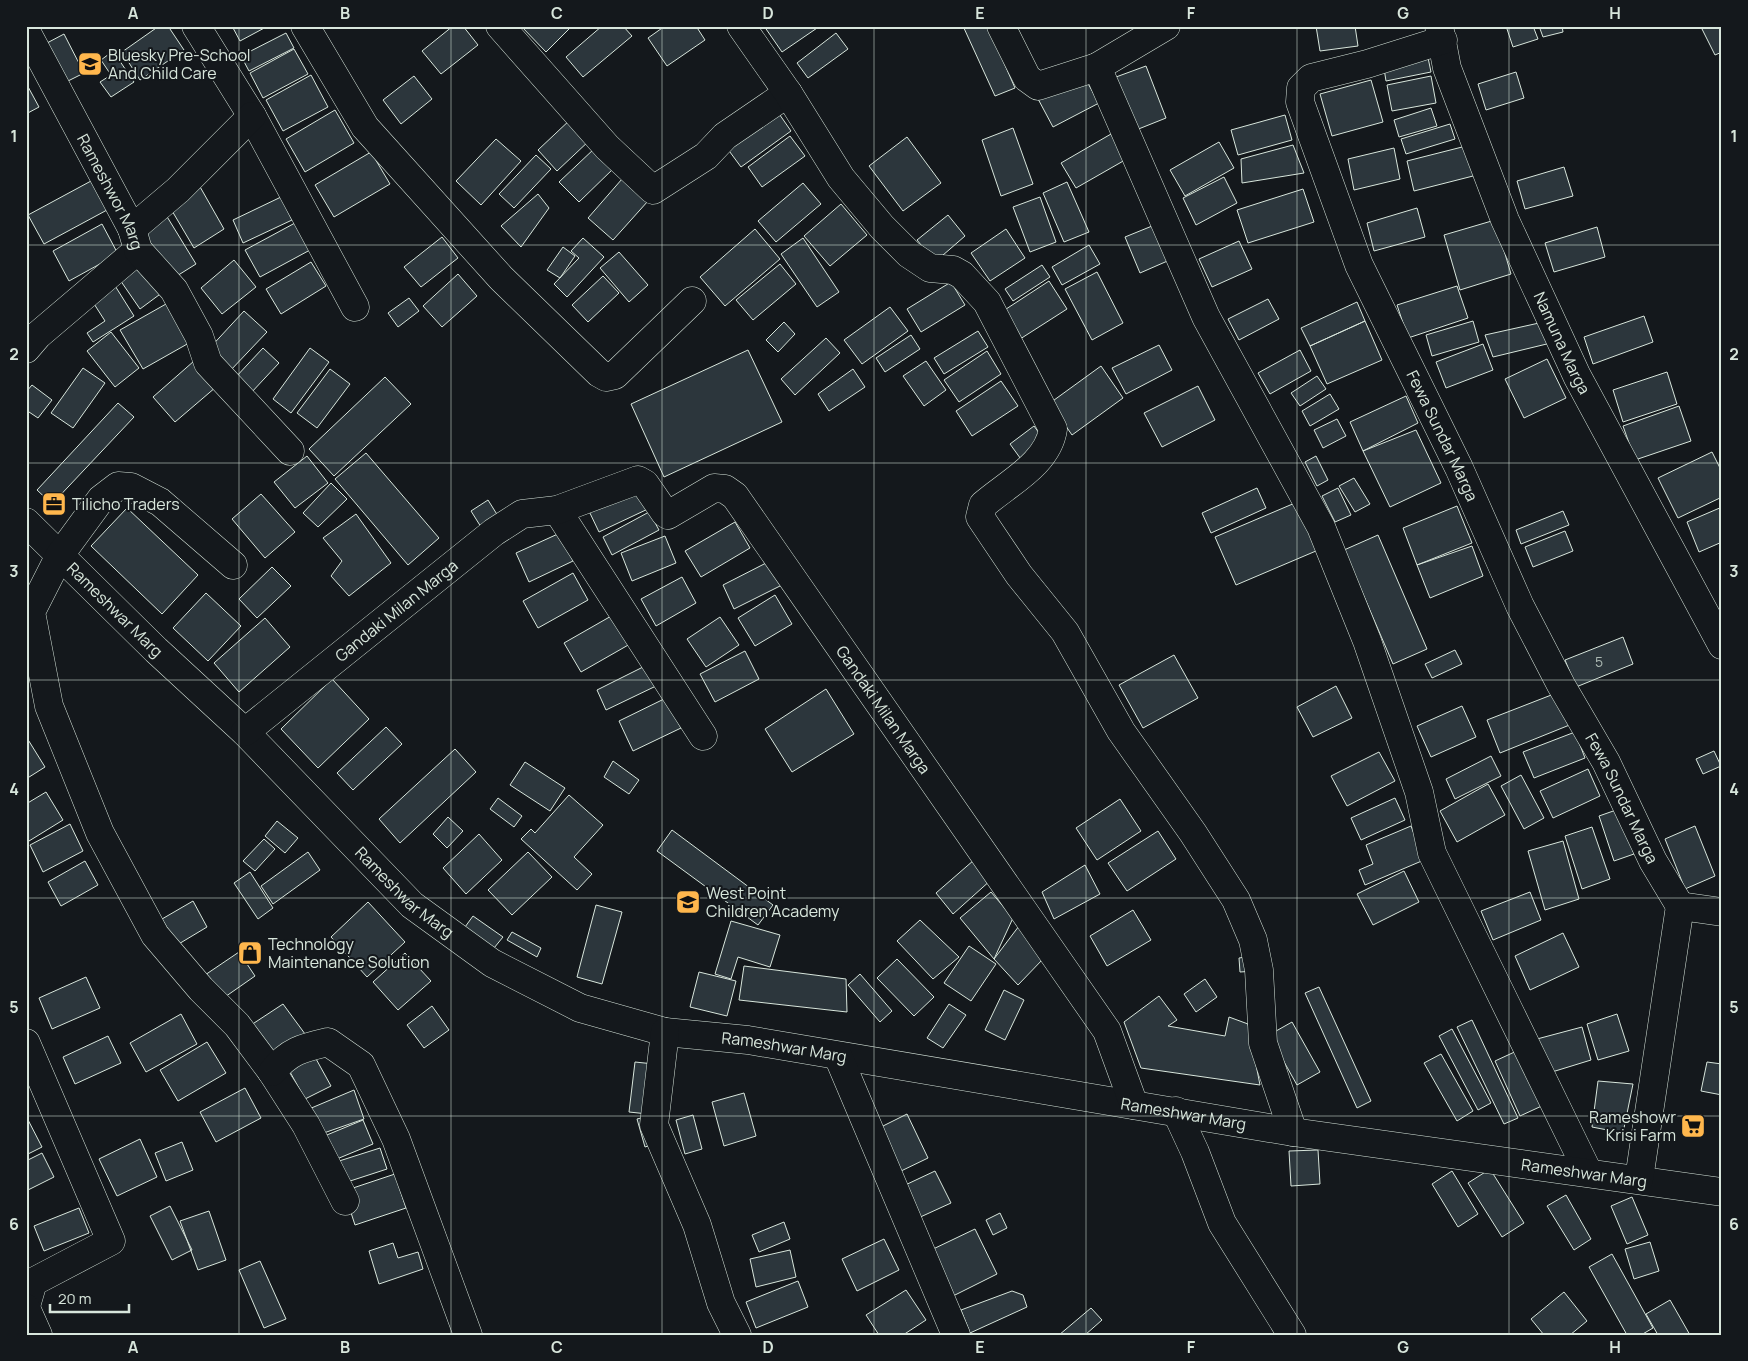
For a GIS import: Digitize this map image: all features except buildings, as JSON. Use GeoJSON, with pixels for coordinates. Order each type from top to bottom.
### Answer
{"type":"FeatureCollection","features":[{"type":"Feature","properties":{"kind":"street"},"geometry":{"type":"LineString","coordinates":[[196,26],[252,116],[355,307]]}},
{"type":"Feature","properties":{"kind":"street"},"geometry":{"type":"LineString","coordinates":[[305,26],[365,127],[500,278],[599,373],[606,377],[615,375],[692,301]]}},
{"type":"Feature","properties":{"kind":"street"},"geometry":{"type":"LineString","coordinates":[[500,26],[608,147],[653,190],[706,156],[725,136],[788,93]]}},
{"type":"Feature","properties":{"kind":"street"},"geometry":{"type":"LineString","coordinates":[[741,26],[788,93],[841,178],[882,227],[909,254],[930,268],[952,270],[962,275],[987,302],[1053,429],[1051,443],[1040,459],[984,506],[980,517],[1019,575],[1065,632],[1121,731],[1193,833],[1236,900],[1253,940],[1259,970],[1263,1043],[1293,1132]]}},
{"type":"Feature","properties":{"kind":"street"},"geometry":{"type":"LineString","coordinates":[[1001,26],[1027,78],[1032,84],[1038,86],[1097,67],[1166,26]]}},
{"type":"Feature","properties":{"kind":"street","name":"Rameshwor Marg"},"geometry":{"type":"LineString","coordinates":[[26,31],[134,239],[26,349]]}},
{"type":"Feature","properties":{"kind":"street","name":"Namuna Marga"},"geometry":{"type":"LineString","coordinates":[[1441,33],[1447,68],[1505,220],[1577,376],[1722,645]]}},
{"type":"Feature","properties":{"kind":"street","name":"Fewa Sundar Marga"},"geometry":{"type":"LineString","coordinates":[[1441,33],[1367,64],[1311,78],[1301,88],[1300,102],[1359,264],[1459,468],[1520,606],[1561,685],[1606,762],[1653,861],[1680,906]]}},
{"type":"Feature","properties":{"kind":"street"},"geometry":{"type":"LineString","coordinates":[[1097,67],[1206,317],[1321,527],[1366,641],[1416,784],[1432,853],[1588,1172]]}},
{"type":"Feature","properties":{"kind":"street"},"geometry":{"type":"LineString","coordinates":[[252,116],[178,190],[134,239],[174,290],[199,336],[208,363],[290,451]]}},
{"type":"Feature","properties":{"kind":"street","name":"Gandaki Milan Marga"},"geometry":{"type":"LineString","coordinates":[[246,732],[494,532],[522,514],[556,510],[638,480],[644,484],[664,513],[668,515],[714,488],[725,489],[736,496],[1107,1031],[1134,1105]]}},
{"type":"Feature","properties":{"kind":"street"},"geometry":{"type":"LineString","coordinates":[[233,565],[160,502],[132,486],[118,486],[101,499],[60,555],[31,612],[49,706],[100,833],[155,935],[202,989],[237,1025],[272,1072],[306,1126],[345,1201]]}},
{"type":"Feature","properties":{"kind":"street"},"geometry":{"type":"LineString","coordinates":[[556,510],[703,736]]}},
{"type":"Feature","properties":{"kind":"street","name":"Rameshwar Marg"},"geometry":{"type":"LineString","coordinates":[[26,522],[156,650],[246,732],[412,905],[492,964],[580,1008],[665,1032],[748,1040],[1293,1132],[1722,1192]]}},
{"type":"Feature","properties":{"kind":"street"},"geometry":{"type":"LineString","coordinates":[[1639,1179],[1680,906],[1722,912]]}},
{"type":"Feature","properties":{"kind":"street"},"geometry":{"type":"LineString","coordinates":[[665,1032],[654,1125],[697,1224],[721,1303],[737,1335]]}},
{"type":"Feature","properties":{"kind":"street"},"geometry":{"type":"LineString","coordinates":[[272,1072],[282,1060],[300,1048],[328,1042],[361,1065],[396,1139],[468,1335]]}},
{"type":"Feature","properties":{"kind":"street"},"geometry":{"type":"LineString","coordinates":[[26,1043],[111,1241],[33,1282],[26,1307],[38,1335]]}},
{"type":"Feature","properties":{"kind":"street"},"geometry":{"type":"LineString","coordinates":[[838,1056],[956,1335]]}},
{"type":"Feature","properties":{"kind":"street"},"geometry":{"type":"LineString","coordinates":[[1176,1111],[1195,1152],[1222,1223],[1292,1335]]}},
{"type":"Feature","properties":{"kind":"place","name":"Bluesky Pre-School And Child Care"},"geometry":{"type":"Point","coordinates":[90,64]}},
{"type":"Feature","properties":{"kind":"place","name":"Tilicho Traders"},"geometry":{"type":"Point","coordinates":[54,504]}},
{"type":"Feature","properties":{"kind":"place","name":"West Point Children Academy"},"geometry":{"type":"Point","coordinates":[688,902]}},
{"type":"Feature","properties":{"kind":"place","name":"Technology Maintenance Solution"},"geometry":{"type":"Point","coordinates":[250,953]}},
{"type":"Feature","properties":{"kind":"place","name":"Rameshowr Krisi Farm"},"geometry":{"type":"Point","coordinates":[1693,1126]}}]}
